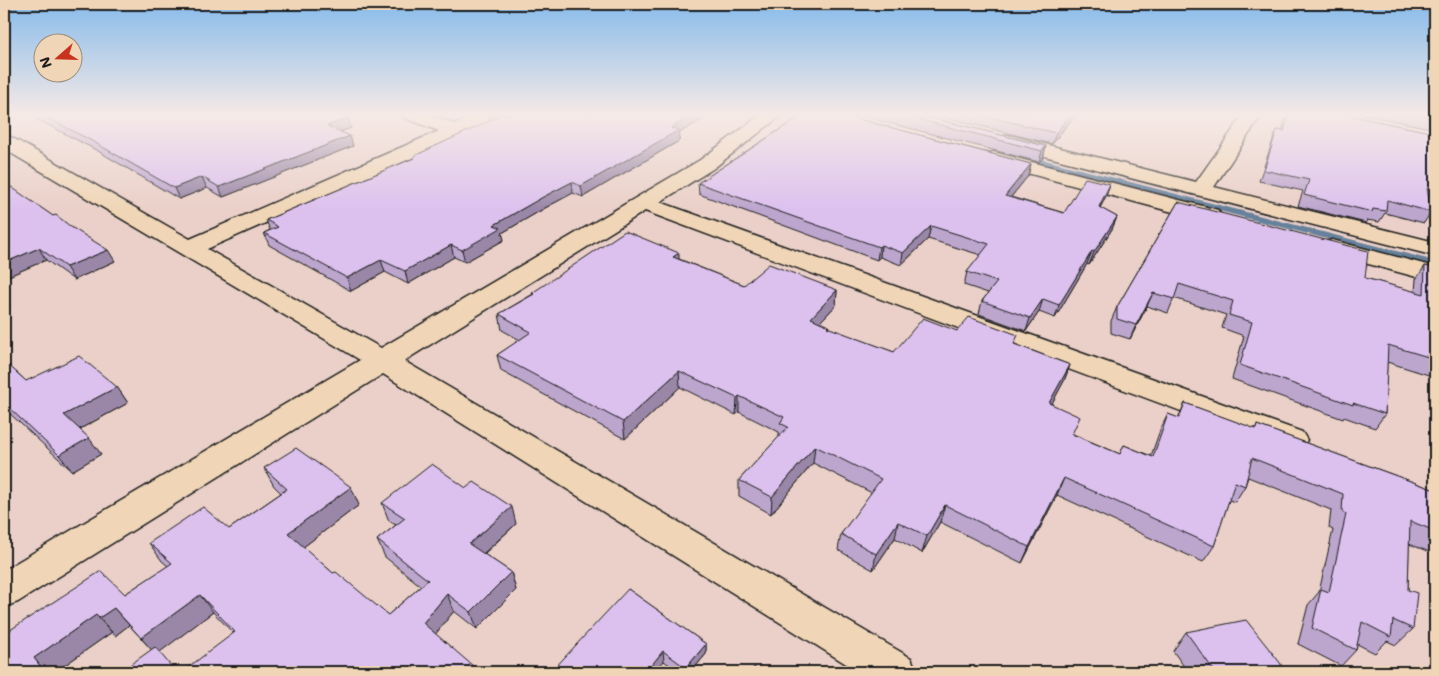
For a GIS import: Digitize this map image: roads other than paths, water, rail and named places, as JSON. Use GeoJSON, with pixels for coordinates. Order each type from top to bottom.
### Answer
{"type":"FeatureCollection","features":[{"type":"Feature","properties":{"kind":"street"},"geometry":{"type":"LineString","coordinates":[[12,146],[382,361],[896,672]]}},
{"type":"Feature","properties":{"kind":"street"},"geometry":{"type":"LineString","coordinates":[[190,248],[424,146]]}},
{"type":"Feature","properties":{"kind":"street"},"geometry":{"type":"LineString","coordinates":[[4,590],[642,204],[707,164],[732,146]]}},
{"type":"Feature","properties":{"kind":"street"},"geometry":{"type":"LineString","coordinates":[[983,146],[1233,221]]}},
{"type":"Feature","properties":{"kind":"street"},"geometry":{"type":"LineString","coordinates":[[984,146],[1201,190],[1435,250]]}},
{"type":"Feature","properties":{"kind":"street"},"geometry":{"type":"LineString","coordinates":[[1201,190],[1231,146]]}},
{"type":"Feature","properties":{"kind":"street"},"geometry":{"type":"LineString","coordinates":[[642,204],[1314,448]]}},
{"type":"Feature","properties":{"kind":"street"},"geometry":{"type":"LineString","coordinates":[[1310,242],[1435,274]]}},
{"type":"Feature","properties":{"kind":"waterway"},"geometry":{"type":"LineString","coordinates":[[1027,158],[1435,264]]}}]}
